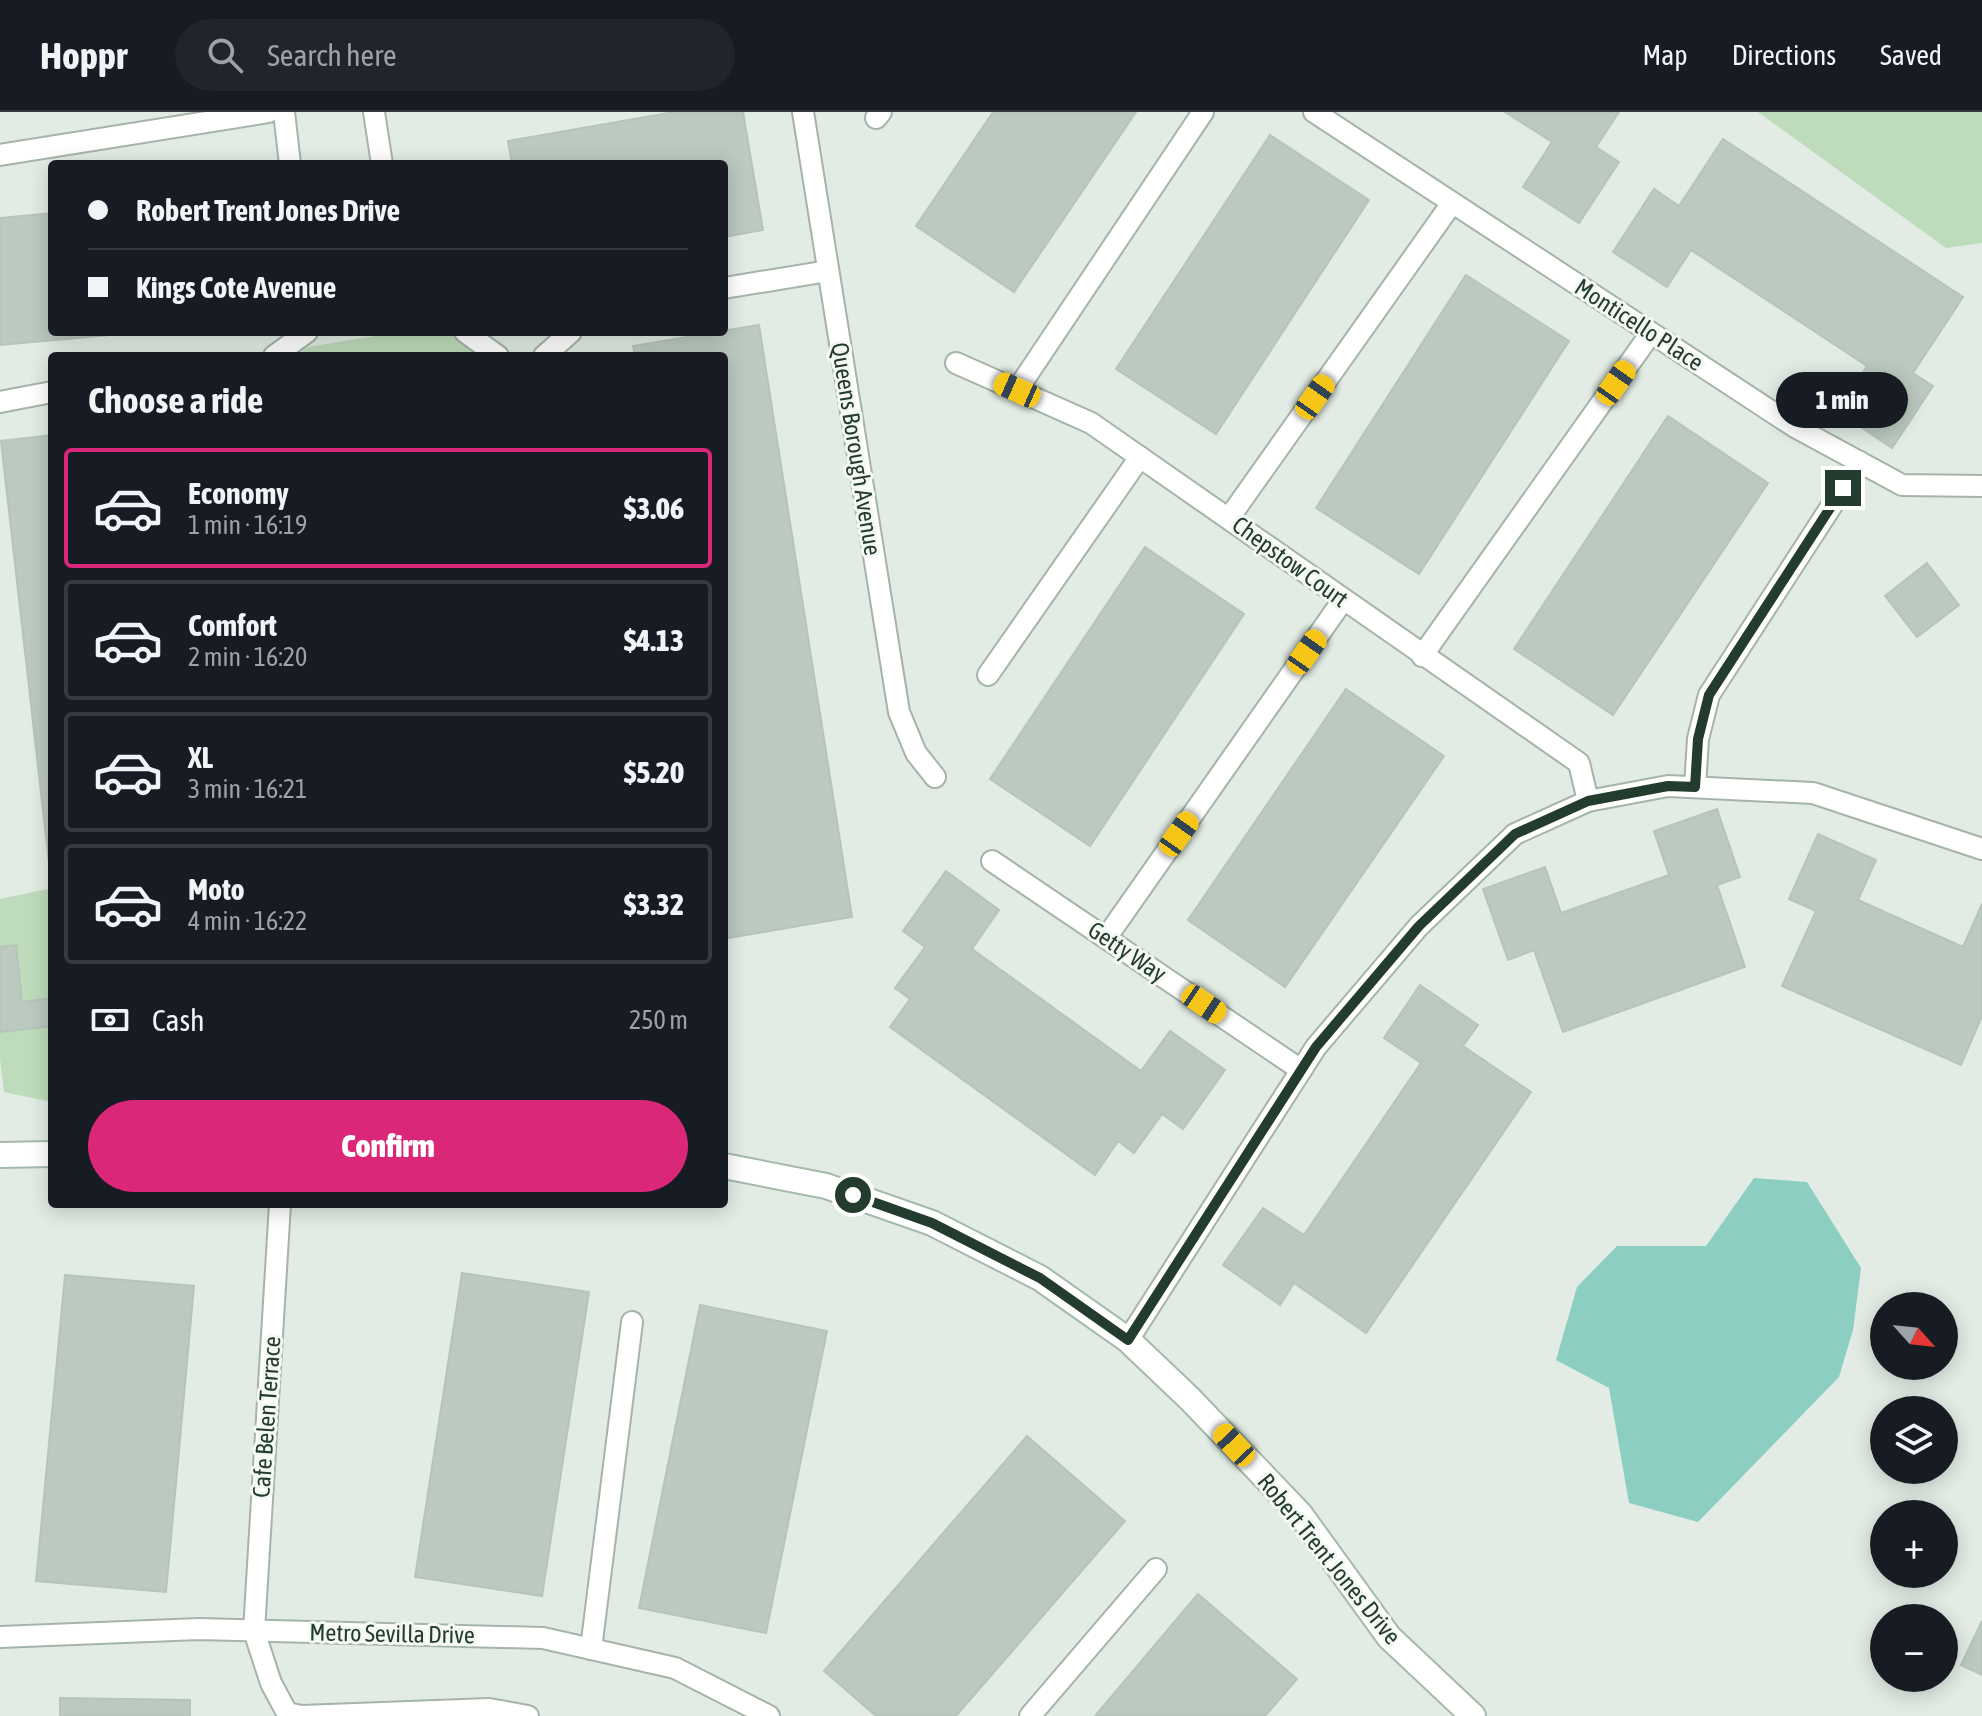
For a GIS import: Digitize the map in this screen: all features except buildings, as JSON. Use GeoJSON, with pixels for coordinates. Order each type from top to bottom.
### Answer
{"type":"FeatureCollection","features":[{"type":"Feature","properties":{"kind":"street"},"geometry":{"type":"LineString","coordinates":[[0,1155],[48,1154]]}},
{"type":"Feature","properties":{"kind":"street","name":"Robert Trent Jones Drive"},"geometry":{"type":"LineString","coordinates":[[728,1167],[826,1186],[932,1223],[1040,1278],[1128,1340],[1190,1399],[1300,1514],[1389,1637],[1473,1716]]}},
{"type":"Feature","properties":{"kind":"lane"},"geometry":{"type":"LineString","coordinates":[[0,155],[167,121],[269,112]]}},
{"type":"Feature","properties":{"kind":"lane"},"geometry":{"type":"LineString","coordinates":[[284,112],[290,160]]}},
{"type":"Feature","properties":{"kind":"lane"},"geometry":{"type":"LineString","coordinates":[[374,112],[381,160]]}},
{"type":"Feature","properties":{"kind":"lane","name":"Queens Borough Avenue"},"geometry":{"type":"LineString","coordinates":[[803,112],[899,712],[916,753],[935,777]]}},
{"type":"Feature","properties":{"kind":"lane"},"geometry":{"type":"LineString","coordinates":[[1017,390],[1203,112]]}},
{"type":"Feature","properties":{"kind":"lane","name":"Monticello Place"},"geometry":{"type":"LineString","coordinates":[[1314,112],[1795,427],[1902,485],[1982,486]]}},
{"type":"Feature","properties":{"kind":"lane"},"geometry":{"type":"LineString","coordinates":[[1229,518],[1452,203]]}},
{"type":"Feature","properties":{"kind":"lane"},"geometry":{"type":"LineString","coordinates":[[728,287],[828,271]]}},
{"type":"Feature","properties":{"kind":"lane"},"geometry":{"type":"LineString","coordinates":[[1422,656],[1651,333]]}},
{"type":"Feature","properties":{"kind":"lane"},"geometry":{"type":"LineString","coordinates":[[280,352],[302,336]]}},
{"type":"Feature","properties":{"kind":"lane"},"geometry":{"type":"LineString","coordinates":[[470,336],[492,352]]}},
{"type":"Feature","properties":{"kind":"lane"},"geometry":{"type":"LineString","coordinates":[[548,352],[566,336]]}},
{"type":"Feature","properties":{"kind":"lane","name":"Chepstow Court"},"geometry":{"type":"LineString","coordinates":[[956,363],[1091,423],[1229,518],[1579,763],[1588,801]]}},
{"type":"Feature","properties":{"kind":"lane"},"geometry":{"type":"LineString","coordinates":[[0,402],[48,393]]}},
{"type":"Feature","properties":{"kind":"lane"},"geometry":{"type":"LineString","coordinates":[[988,675],[1140,457]]}},
{"type":"Feature","properties":{"kind":"lane"},"geometry":{"type":"LineString","coordinates":[[1695,787],[1698,739],[1709,695],[1860,462]]}},
{"type":"Feature","properties":{"kind":"lane"},"geometry":{"type":"LineString","coordinates":[[1106,938],[1343,600]]}},
{"type":"Feature","properties":{"kind":"lane"},"geometry":{"type":"LineString","coordinates":[[1128,1340],[1316,1047],[1419,926],[1515,834],[1588,801],[1668,786],[1813,793],[1982,849]]}},
{"type":"Feature","properties":{"kind":"lane","name":"Getty Way"},"geometry":{"type":"LineString","coordinates":[[992,861],[1301,1070]]}},
{"type":"Feature","properties":{"kind":"lane","name":"Cafe Belen Terrace"},"geometry":{"type":"LineString","coordinates":[[254,1631],[280,1208]]}},
{"type":"Feature","properties":{"kind":"lane"},"geometry":{"type":"LineString","coordinates":[[591,1649],[632,1322]]}},
{"type":"Feature","properties":{"kind":"lane"},"geometry":{"type":"LineString","coordinates":[[1030,1716],[1156,1569]]}},
{"type":"Feature","properties":{"kind":"lane","name":"Metro Sevilla Drive"},"geometry":{"type":"LineString","coordinates":[[0,1637],[199,1629],[543,1638],[675,1668],[767,1716]]}},
{"type":"Feature","properties":{"kind":"lane"},"geometry":{"type":"LineString","coordinates":[[254,1631],[271,1683],[287,1713],[302,1716],[489,1709],[528,1716]]}},
{"type":"Feature","properties":{"kind":"green space"},"geometry":{"type":"Polygon","coordinates":[[[1758,112],[1982,112],[1982,243],[1946,248],[1758,112]]]}},
{"type":"Feature","properties":{"kind":"green space"},"geometry":{"type":"Polygon","coordinates":[[[375,336],[463,336],[478,352],[301,352],[308,347],[375,336]]]}},
{"type":"Feature","properties":{"kind":"green space"},"geometry":{"type":"Polygon","coordinates":[[[48,889],[48,1101],[4,1092],[0,1059],[0,899],[48,889]]]}},
{"type":"Feature","properties":{"kind":"water"},"geometry":{"type":"Polygon","coordinates":[[[1754,1178],[1807,1182],[1861,1268],[1853,1330],[1839,1377],[1698,1522],[1629,1503],[1609,1388],[1556,1360],[1577,1287],[1617,1246],[1706,1246],[1754,1178]]]}},
{"type":"Feature","properties":{"kind":"route"},"geometry":{"type":"LineString","coordinates":[[853,1195],[932,1223],[1040,1278],[1128,1340],[1316,1047],[1419,926],[1515,834],[1588,801],[1668,786],[1695,787],[1698,739],[1709,695],[1843,488]]}}]}
